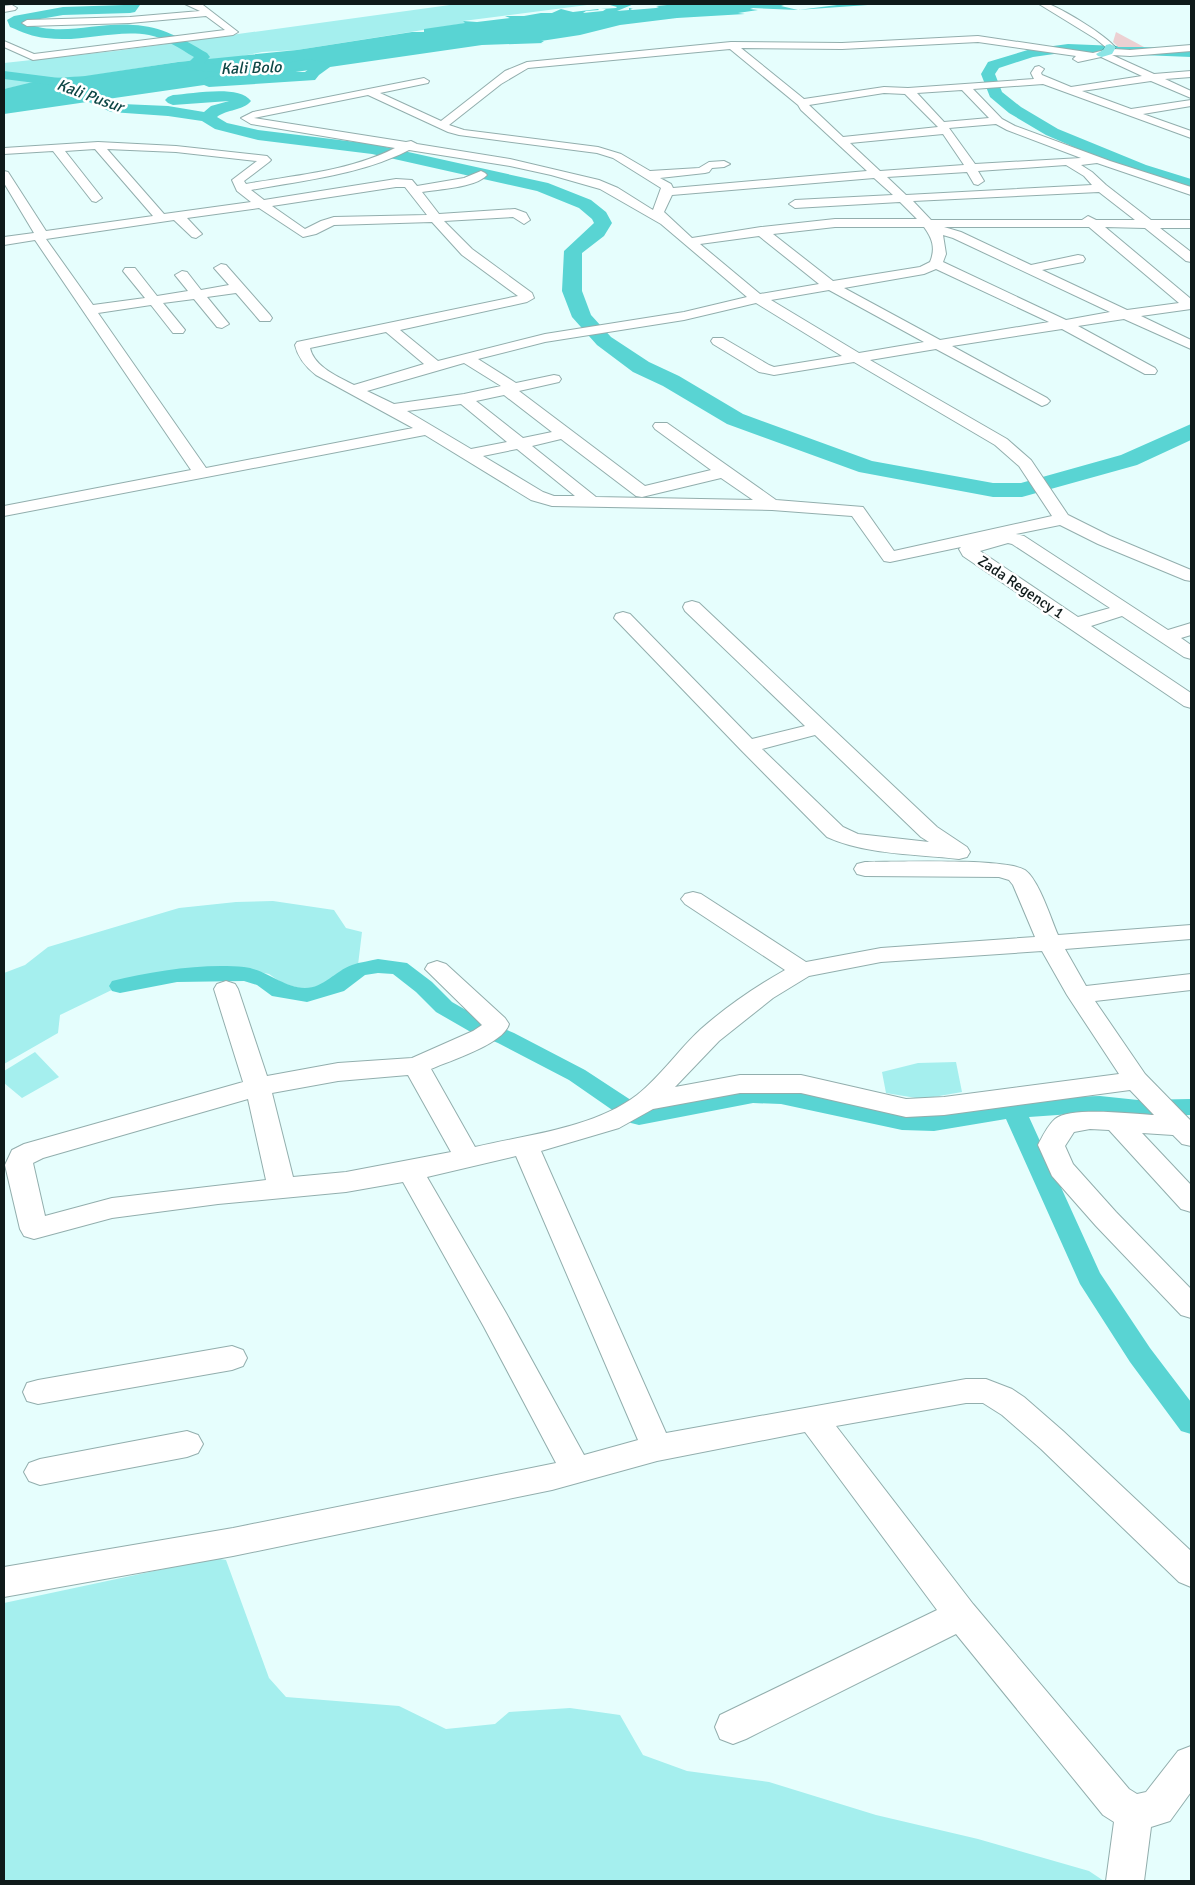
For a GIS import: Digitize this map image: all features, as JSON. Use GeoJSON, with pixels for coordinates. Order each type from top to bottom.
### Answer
{"type":"FeatureCollection","features":[{"type":"Feature","properties":{"kind":"street"},"geometry":{"type":"LineString","coordinates":[[4,44],[33,57],[233,32],[210,14],[190,4]]}},
{"type":"Feature","properties":{"kind":"street"},"geometry":{"type":"LineString","coordinates":[[1043,4],[1099,37],[1104,52]]}},
{"type":"Feature","properties":{"kind":"street"},"geometry":{"type":"LineString","coordinates":[[178,19],[210,14]]}},
{"type":"Feature","properties":{"kind":"street"},"geometry":{"type":"LineString","coordinates":[[27,23],[130,20],[210,14]]}},
{"type":"Feature","properties":{"kind":"street"},"geometry":{"type":"LineString","coordinates":[[1080,39],[1099,37]]}},
{"type":"Feature","properties":{"kind":"street"},"geometry":{"type":"LineString","coordinates":[[241,188],[382,160],[444,126],[523,65],[731,45],[842,46],[978,39],[1023,46],[1104,52],[1130,53],[1191,48]]}},
{"type":"Feature","properties":{"kind":"street"},"geometry":{"type":"LineString","coordinates":[[1023,46],[1061,41]]}},
{"type":"Feature","properties":{"kind":"street"},"geometry":{"type":"LineString","coordinates":[[18,50],[69,44]]}},
{"type":"Feature","properties":{"kind":"street"},"geometry":{"type":"LineString","coordinates":[[353,390],[435,366],[545,338],[684,316],[759,298],[924,270],[936,264],[940,254],[938,237],[904,198],[805,108],[802,103],[731,45]]}},
{"type":"Feature","properties":{"kind":"street"},"geometry":{"type":"LineString","coordinates":[[1191,95],[1104,52],[1039,68],[1036,73],[1044,81],[1191,135]]}},
{"type":"Feature","properties":{"kind":"street"},"geometry":{"type":"LineString","coordinates":[[1069,90],[1155,77],[1191,74]]}},
{"type":"Feature","properties":{"kind":"street"},"geometry":{"type":"LineString","coordinates":[[424,81],[253,115],[246,118],[251,122],[307,133],[409,145],[538,168],[596,183],[620,193],[665,221]]}},
{"type":"Feature","properties":{"kind":"street"},"geometry":{"type":"LineString","coordinates":[[802,103],[870,92],[1044,81]]}},
{"type":"Feature","properties":{"kind":"street"},"geometry":{"type":"LineString","coordinates":[[965,87],[998,121],[1097,160],[1191,191]]}},
{"type":"Feature","properties":{"kind":"street"},"geometry":{"type":"LineString","coordinates":[[908,91],[929,110],[964,155],[987,208]]}},
{"type":"Feature","properties":{"kind":"street"},"geometry":{"type":"LineString","coordinates":[[370,92],[463,133],[598,150],[617,156],[667,187],[668,192],[658,212],[688,242],[735,282],[856,357],[947,408],[1001,442],[1025,463],[1062,519],[1104,540],[1191,576]]}},
{"type":"Feature","properties":{"kind":"street"},"geometry":{"type":"LineString","coordinates":[[1131,112],[1191,104]]}},
{"type":"Feature","properties":{"kind":"street"},"geometry":{"type":"LineString","coordinates":[[841,141],[998,121]]}},
{"type":"Feature","properties":{"kind":"street"},"geometry":{"type":"LineString","coordinates":[[454,152],[502,128]]}},
{"type":"Feature","properties":{"kind":"street"},"geometry":{"type":"LineString","coordinates":[[76,136],[84,146]]}},
{"type":"Feature","properties":{"kind":"street"},"geometry":{"type":"LineString","coordinates":[[98,145],[162,218]]}},
{"type":"Feature","properties":{"kind":"street"},"geometry":{"type":"LineString","coordinates":[[4,151],[98,145],[176,149],[262,158],[266,160],[238,180],[241,188],[303,233],[330,222],[515,213],[522,216],[524,220]]}},
{"type":"Feature","properties":{"kind":"street"},"geometry":{"type":"LineString","coordinates":[[56,147],[96,198]]}},
{"type":"Feature","properties":{"kind":"street"},"geometry":{"type":"LineString","coordinates":[[668,192],[876,174],[1097,160]]}},
{"type":"Feature","properties":{"kind":"street"},"geometry":{"type":"LineString","coordinates":[[1070,163],[1088,174],[1102,188],[1191,258]]}},
{"type":"Feature","properties":{"kind":"street"},"geometry":{"type":"LineString","coordinates":[[648,175],[699,171],[705,170],[709,165],[724,164]]}},
{"type":"Feature","properties":{"kind":"street"},"geometry":{"type":"LineString","coordinates":[[1035,165],[1053,190],[1066,202]]}},
{"type":"Feature","properties":{"kind":"street"},"geometry":{"type":"LineString","coordinates":[[4,174],[40,236],[202,474]]}},
{"type":"Feature","properties":{"kind":"street"},"geometry":{"type":"LineString","coordinates":[[414,190],[466,181],[480,175]]}},
{"type":"Feature","properties":{"kind":"street"},"geometry":{"type":"LineString","coordinates":[[4,241],[262,204],[396,182],[408,183],[467,252],[527,296],[527,298],[302,345],[305,356],[323,374],[392,409],[537,496],[552,501],[592,502],[647,498],[855,510],[890,557],[1062,519]]}},
{"type":"Feature","properties":{"kind":"street"},"geometry":{"type":"LineString","coordinates":[[929,225],[1053,190],[1102,188]]}},
{"type":"Feature","properties":{"kind":"street"},"geometry":{"type":"LineString","coordinates":[[795,204],[904,198],[1092,224],[1191,224]]}},
{"type":"Feature","properties":{"kind":"street"},"geometry":{"type":"LineString","coordinates":[[426,205],[444,203]]}},
{"type":"Feature","properties":{"kind":"street"},"geometry":{"type":"LineString","coordinates":[[1079,212],[1190,305]]}},
{"type":"Feature","properties":{"kind":"street"},"geometry":{"type":"LineString","coordinates":[[177,216],[196,234]]}},
{"type":"Feature","properties":{"kind":"street"},"geometry":{"type":"LineString","coordinates":[[688,242],[761,231],[835,223],[929,225],[950,232],[1191,345]]}},
{"type":"Feature","properties":{"kind":"street"},"geometry":{"type":"LineString","coordinates":[[761,231],[829,285],[1042,401]]}},
{"type":"Feature","properties":{"kind":"street"},"geometry":{"type":"LineString","coordinates":[[1029,269],[1078,259]]}},
{"type":"Feature","properties":{"kind":"street"},"geometry":{"type":"LineString","coordinates":[[936,264],[1064,324],[1150,371]]}},
{"type":"Feature","properties":{"kind":"street"},"geometry":{"type":"LineString","coordinates":[[221,268],[265,318]]}},
{"type":"Feature","properties":{"kind":"street"},"geometry":{"type":"LineString","coordinates":[[130,271],[178,330]]}},
{"type":"Feature","properties":{"kind":"street"},"geometry":{"type":"LineString","coordinates":[[182,275],[222,324]]}},
{"type":"Feature","properties":{"kind":"street"},"geometry":{"type":"LineString","coordinates":[[125,290],[143,287]]}},
{"type":"Feature","properties":{"kind":"street"},"geometry":{"type":"LineString","coordinates":[[89,310],[239,288]]}},
{"type":"Feature","properties":{"kind":"street"},"geometry":{"type":"LineString","coordinates":[[80,296],[98,293]]}},
{"type":"Feature","properties":{"kind":"street"},"geometry":{"type":"LineString","coordinates":[[718,341],[768,371],[1190,305]]}},
{"type":"Feature","properties":{"kind":"street"},"geometry":{"type":"LineString","coordinates":[[389,328],[435,366]]}},
{"type":"Feature","properties":{"kind":"street"},"geometry":{"type":"LineString","coordinates":[[467,359],[511,389],[564,434],[647,498]]}},
{"type":"Feature","properties":{"kind":"street"},"geometry":{"type":"LineString","coordinates":[[392,409],[464,399],[554,379]]}},
{"type":"Feature","properties":{"kind":"street"},"geometry":{"type":"LineString","coordinates":[[464,399],[592,502]]}},
{"type":"Feature","properties":{"kind":"street"},"geometry":{"type":"LineString","coordinates":[[661,426],[772,505]]}},
{"type":"Feature","properties":{"kind":"street"},"geometry":{"type":"LineString","coordinates":[[4,512],[428,430]]}},
{"type":"Feature","properties":{"kind":"street"},"geometry":{"type":"LineString","coordinates":[[468,455],[564,434]]}},
{"type":"Feature","properties":{"kind":"street"},"geometry":{"type":"LineString","coordinates":[[647,498],[724,472]]}},
{"type":"Feature","properties":{"kind":"street","name":"Zada Regency 1"},"geometry":{"type":"LineString","coordinates":[[1191,653],[1013,538],[968,549],[969,552],[1191,702]]}},
{"type":"Feature","properties":{"kind":"street"},"geometry":{"type":"LineString","coordinates":[[692,607],[929,832],[959,852]]}},
{"type":"Feature","properties":{"kind":"street","name":"Zada Regency 1"},"geometry":{"type":"LineString","coordinates":[[1076,624],[1126,610]]}},
{"type":"Feature","properties":{"kind":"street"},"geometry":{"type":"LineString","coordinates":[[623,618],[835,832],[866,842],[959,852],[986,860],[1000,870]]}},
{"type":"Feature","properties":{"kind":"street"},"geometry":{"type":"LineString","coordinates":[[1166,636],[1191,629]]}},
{"type":"Feature","properties":{"kind":"street"},"geometry":{"type":"LineString","coordinates":[[748,746],[820,728]]}},
{"type":"Feature","properties":{"kind":"street"},"geometry":{"type":"LineString","coordinates":[[865,869],[1000,870],[1018,875],[1024,883],[1050,943],[1079,995],[1141,1086],[1179,1125]]}},
{"type":"Feature","properties":{"kind":"street"},"geometry":{"type":"LineString","coordinates":[[693,900],[802,970]]}},
{"type":"Feature","properties":{"kind":"street"},"geometry":{"type":"LineString","coordinates":[[637,1107],[710,1035],[764,992],[802,970],[881,955],[1191,932]]}},
{"type":"Feature","properties":{"kind":"street"},"geometry":{"type":"LineString","coordinates":[[437,969],[496,1024],[488,1033],[416,1066],[338,1072],[258,1087],[34,1151],[22,1157],[19,1165],[34,1229],[112,1208],[218,1194],[282,1189],[410,1171],[525,1146],[589,1129],[637,1107],[740,1084],[801,1084],[906,1108],[944,1106],[1141,1086]]}},
{"type":"Feature","properties":{"kind":"street"},"geometry":{"type":"LineString","coordinates":[[1079,995],[1191,982]]}},
{"type":"Feature","properties":{"kind":"street"},"geometry":{"type":"LineString","coordinates":[[226,989],[258,1087],[282,1189]]}},
{"type":"Feature","properties":{"kind":"street"},"geometry":{"type":"LineString","coordinates":[[416,1066],[468,1159]]}},
{"type":"Feature","properties":{"kind":"street"},"geometry":{"type":"LineString","coordinates":[[1179,1125],[1090,1120],[1065,1125],[1051,1145],[1062,1169],[1106,1219],[1191,1307]]}},
{"type":"Feature","properties":{"kind":"street"},"geometry":{"type":"LineString","coordinates":[[1117,1122],[1191,1202]]}},
{"type":"Feature","properties":{"kind":"street"},"geometry":{"type":"LineString","coordinates":[[525,1146],[657,1448]]}},
{"type":"Feature","properties":{"kind":"street"},"geometry":{"type":"LineString","coordinates":[[410,1171],[496,1321],[576,1470]]}},
{"type":"Feature","properties":{"kind":"street"},"geometry":{"type":"LineString","coordinates":[[38,1392],[232,1358]]}},
{"type":"Feature","properties":{"kind":"street"},"geometry":{"type":"LineString","coordinates":[[4,1582],[233,1542],[552,1477],[657,1448],[966,1391],[986,1391],[1013,1406],[1052,1440],[1191,1572]]}},
{"type":"Feature","properties":{"kind":"street"},"geometry":{"type":"LineString","coordinates":[[812,1418],[961,1615],[1116,1802],[1134,1813],[1157,1808],[1191,1762]]}},
{"type":"Feature","properties":{"kind":"street"},"geometry":{"type":"LineString","coordinates":[[40,1472],[186,1444]]}},
{"type":"Feature","properties":{"kind":"street"},"geometry":{"type":"LineString","coordinates":[[733,1727],[961,1615]]}},
{"type":"Feature","properties":{"kind":"street"},"geometry":{"type":"LineString","coordinates":[[1131,1879],[1134,1813]]}},
{"type":"Feature","properties":{"kind":"shaded area"},"geometry":{"type":"Polygon","coordinates":[[[457,4],[595,4],[463,21],[467,23],[297,50],[177,62],[89,76],[59,78],[4,89],[4,63],[115,51],[457,4]]]}},
{"type":"Feature","properties":{"kind":"shaded area"},"geometry":{"type":"Polygon","coordinates":[[[273,901],[334,910],[346,928],[362,932],[358,965],[332,983],[306,990],[282,983],[269,974],[246,969],[177,971],[119,983],[120,986],[60,1015],[58,1033],[4,1064],[4,973],[25,965],[48,947],[179,908],[236,902],[273,901]]]}},
{"type":"Feature","properties":{"kind":"shaded area"},"geometry":{"type":"Polygon","coordinates":[[[35,1052],[59,1077],[22,1098],[4,1083],[4,1071],[35,1052]]]}},
{"type":"Feature","properties":{"kind":"shaded area"},"geometry":{"type":"Polygon","coordinates":[[[956,1062],[962,1092],[922,1099],[886,1093],[882,1072],[918,1063],[956,1062]]]}},
{"type":"Feature","properties":{"kind":"shaded area"},"geometry":{"type":"Polygon","coordinates":[[[215,1558],[226,1560],[269,1678],[286,1697],[399,1706],[446,1729],[495,1724],[509,1712],[570,1708],[620,1715],[643,1755],[687,1771],[769,1782],[876,1815],[978,1839],[1089,1871],[1104,1881],[4,1881],[4,1603],[215,1558]]]}},
{"type":"Feature","properties":{"kind":"water"},"geometry":{"type":"Polygon","coordinates":[[[618,4],[634,4],[617,11],[629,10],[629,8],[633,8],[630,9],[632,10],[678,4],[787,4],[781,6],[798,10],[753,8],[750,9],[758,10],[738,13],[745,14],[677,18],[620,25],[580,35],[541,41],[544,41],[541,43],[544,43],[482,45],[4,114],[4,89],[33,82],[4,78],[4,72],[54,78],[85,76],[178,62],[297,50],[412,32],[424,32],[424,29],[465,23],[463,21],[477,22],[510,18],[505,16],[524,16],[552,13],[561,9],[573,12],[599,10],[583,13],[603,11],[606,9],[601,9],[616,8],[610,5],[618,4]]]}},
{"type":"Feature","properties":{"kind":"water"},"geometry":{"type":"Polygon","coordinates":[[[882,4],[799,10],[837,5],[882,4]]]}},
{"type":"Feature","properties":{"kind":"building"},"geometry":{"type":"Polygon","coordinates":[[[1116,32],[1144,47],[1118,47],[1113,42],[1116,32]]]}},
{"type":"Feature","properties":{"kind":"waterway","name":"Kali Bolo"},"geometry":{"type":"LineString","coordinates":[[130,4],[133,5],[130,9],[63,11],[14,20],[15,24],[31,31],[47,34],[64,35],[115,29],[149,31],[176,41],[202,56],[193,65],[194,67],[229,69]]}},
{"type":"Feature","properties":{"kind":"waterway"},"geometry":{"type":"LineString","coordinates":[[1191,53],[1068,48],[1031,53],[993,65],[988,74],[995,94],[1015,110],[1052,132],[1140,169],[1191,184]]}},
{"type":"Feature","properties":{"kind":"waterway","name":"Kali Bolo"},"geometry":{"type":"LineString","coordinates":[[209,82],[288,76],[310,77],[313,72],[323,67],[308,63],[281,68]]}},
{"type":"Feature","properties":{"kind":"waterway","name":"Kali Pusur"},"geometry":{"type":"LineString","coordinates":[[4,75],[54,81],[111,107],[168,111],[207,117]]}},
{"type":"Feature","properties":{"kind":"waterway","name":"Kali Bolo"},"geometry":{"type":"LineString","coordinates":[[173,100],[219,96],[237,98],[243,101],[217,109],[207,117]]}},
{"type":"Feature","properties":{"kind":"waterway"},"geometry":{"type":"LineString","coordinates":[[207,117],[221,126],[258,135],[372,149],[542,187],[585,204],[600,216],[603,223],[597,232],[573,251],[572,291],[582,317],[604,341],[641,367],[671,381],[735,419],[867,467],[993,490],[1022,490],[1129,460],[1191,431]]}},
{"type":"Feature","properties":{"kind":"waterway"},"geometry":{"type":"LineString","coordinates":[[120,986],[177,975],[245,974],[265,980],[280,991],[307,995],[336,986],[358,970],[378,966],[399,968],[424,987],[444,1007],[477,1026],[506,1038],[577,1075],[639,1117],[753,1095],[781,1096],[902,1122],[934,1123],[1014,1110]]}},
{"type":"Feature","properties":{"kind":"waterway"},"geometry":{"type":"LineString","coordinates":[[1014,1110],[1064,1105],[1100,1104],[1138,1108],[1191,1107]]}},
{"type":"Feature","properties":{"kind":"waterway"},"geometry":{"type":"LineString","coordinates":[[1014,1110],[1089,1277],[1140,1355],[1191,1423]]}}]}
